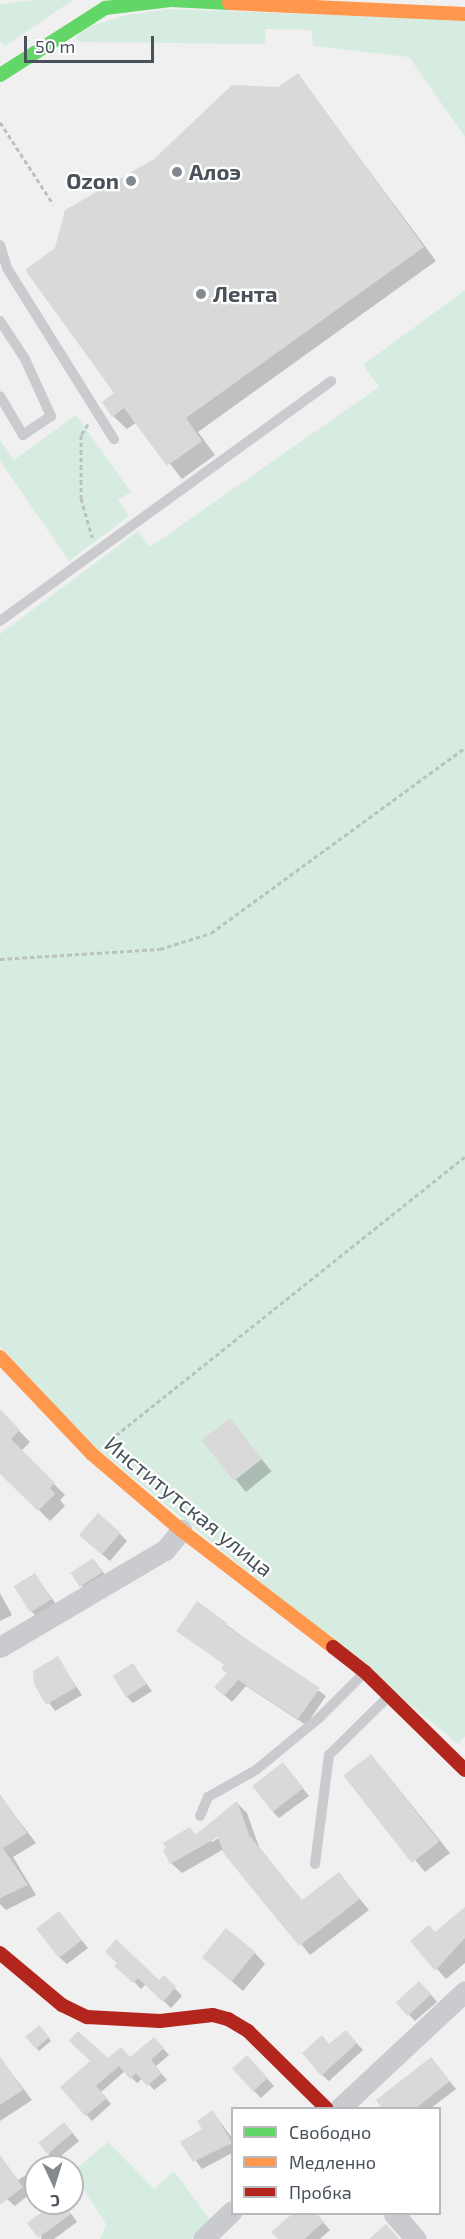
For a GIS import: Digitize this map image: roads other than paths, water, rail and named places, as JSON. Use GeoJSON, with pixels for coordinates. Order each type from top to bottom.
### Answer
{"type":"FeatureCollection","features":[{"type":"Feature","properties":{"kind":"street"},"geometry":{"type":"LineString","coordinates":[[0,75],[103,4],[171,0],[465,14]]}},
{"type":"Feature","properties":{"kind":"street","name":"Институтская улица"},"geometry":{"type":"LineString","coordinates":[[0,1357],[92,1454],[181,1530],[365,1672],[465,1770]]}},
{"type":"Feature","properties":{"kind":"street"},"geometry":{"type":"LineString","coordinates":[[0,1647],[165,1551],[181,1530]]}},
{"type":"Feature","properties":{"kind":"street"},"geometry":{"type":"LineString","coordinates":[[0,1953],[62,2005],[87,2017],[160,2021],[213,2014],[228,2019],[248,2031],[324,2107]]}},
{"type":"Feature","properties":{"kind":"street"},"geometry":{"type":"LineString","coordinates":[[342,2107],[465,1991]]}},
{"type":"Feature","properties":{"kind":"street"},"geometry":{"type":"LineString","coordinates":[[203,2239],[231,2212]]}},
{"type":"Feature","properties":{"kind":"street"},"geometry":{"type":"LineString","coordinates":[[395,2215],[416,2239]]}},
{"type":"Feature","properties":{"kind":"lane"},"geometry":{"type":"LineString","coordinates":[[0,245],[7,268],[114,439]]}},
{"type":"Feature","properties":{"kind":"lane"},"geometry":{"type":"LineString","coordinates":[[0,321],[25,359],[51,416],[22,435],[0,396]]}},
{"type":"Feature","properties":{"kind":"lane"},"geometry":{"type":"LineString","coordinates":[[0,621],[331,381]]}},
{"type":"Feature","properties":{"kind":"lane"},"geometry":{"type":"LineString","coordinates":[[200,1816],[208,1797],[256,1770],[320,1718],[365,1672]]}},
{"type":"Feature","properties":{"kind":"lane"},"geometry":{"type":"LineString","coordinates":[[315,1864],[329,1755],[390,1696]]}},
{"type":"Feature","properties":{"kind":"place","name":"Алоэ"},"geometry":{"type":"Point","coordinates":[177,172]}},
{"type":"Feature","properties":{"kind":"place","name":"Ozon"},"geometry":{"type":"Point","coordinates":[131,181]}},
{"type":"Feature","properties":{"kind":"place","name":"Лента"},"geometry":{"type":"Point","coordinates":[201,294]}}]}
